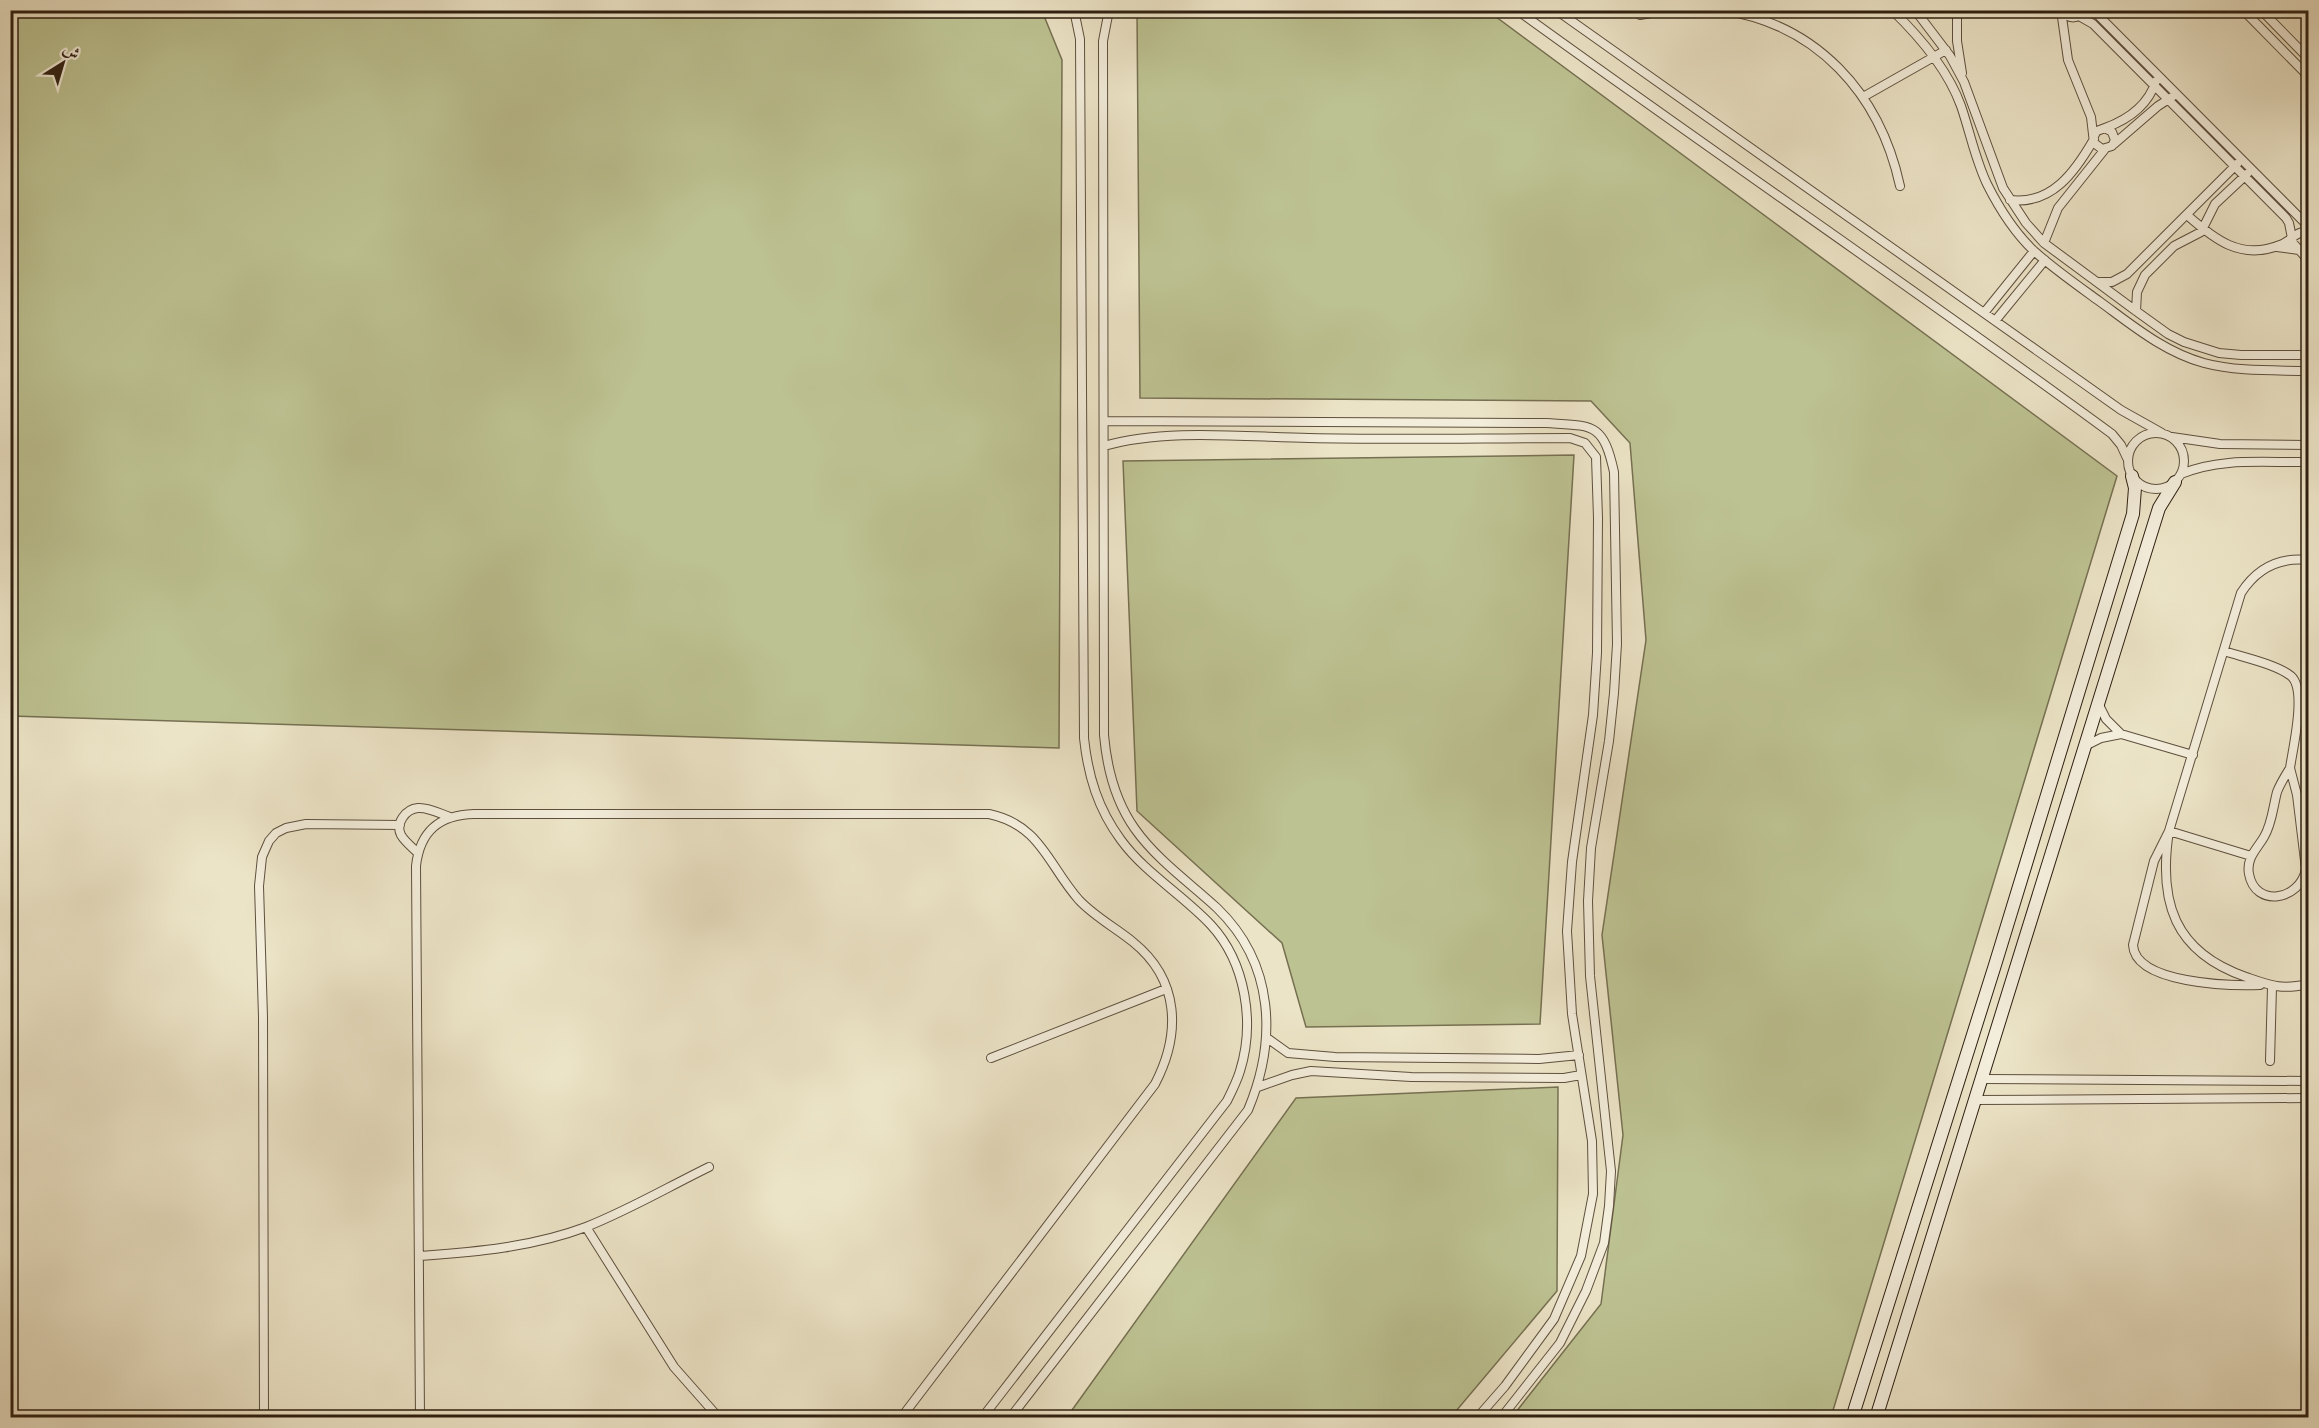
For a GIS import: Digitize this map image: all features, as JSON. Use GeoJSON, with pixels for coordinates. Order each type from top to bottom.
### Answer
{"type":"FeatureCollection","features":[{"type":"Feature","properties":{"kind":"street"},"geometry":{"type":"LineString","coordinates":[[982,1418],[1227,1101],[1240,1072],[1246,1040],[1244,997],[1240,976],[1227,947],[1211,925],[1122,842],[1107,819],[1095,793],[1087,766],[1084,738],[1080,39],[1074,10]]}},
{"type":"Feature","properties":{"kind":"street"},"geometry":{"type":"LineString","coordinates":[[1010,1418],[1248,1110],[1264,1063],[1267,1038],[1263,993],[1258,971],[1244,940],[1219,910],[1151,848],[1131,822],[1113,784],[1107,760],[1104,735],[1103,41],[1109,10]]}},
{"type":"Feature","properties":{"kind":"street"},"geometry":{"type":"LineString","coordinates":[[1517,10],[2112,434],[2121,445],[2127,458],[2135,488],[2133,514],[1995,965],[1852,1418]]}},
{"type":"Feature","properties":{"kind":"street"},"geometry":{"type":"LineString","coordinates":[[1556,10],[2121,410],[2172,437],[2214,443],[2308,444]]}},
{"type":"Feature","properties":{"kind":"street"},"geometry":{"type":"LineString","coordinates":[[1640,15],[1667,10]]}},
{"type":"Feature","properties":{"kind":"street"},"geometry":{"type":"LineString","coordinates":[[1720,10],[1764,21],[1802,39],[1836,65],[1863,97],[1887,139],[1900,186]]}},
{"type":"Feature","properties":{"kind":"street"},"geometry":{"type":"LineString","coordinates":[[1892,10],[1932,56],[1948,79],[1960,105],[1975,156],[1988,185],[2004,213],[2044,260],[2167,348],[2192,359],[2244,370],[2308,371]]}},
{"type":"Feature","properties":{"kind":"street"},"geometry":{"type":"LineString","coordinates":[[1915,10],[1946,50],[1964,82],[1994,167],[2010,200],[2044,243],[2136,311],[2184,342],[2219,353],[2241,355],[2307,353]]}},
{"type":"Feature","properties":{"kind":"street"},"geometry":{"type":"LineString","coordinates":[[1957,10],[1957,41],[1964,82]]}},
{"type":"Feature","properties":{"kind":"street"},"geometry":{"type":"LineString","coordinates":[[2062,10],[2069,17],[2081,13],[2168,99],[2238,163],[2252,169],[2308,229],[2274,247]]}},
{"type":"Feature","properties":{"kind":"street"},"geometry":{"type":"LineString","coordinates":[[2062,10],[2068,60],[2091,117],[2096,146],[2105,149]]}},
{"type":"Feature","properties":{"kind":"street"},"geometry":{"type":"LineString","coordinates":[[2093,10],[2177,94],[2238,163],[2245,176],[2286,218],[2291,238],[2308,260]]}},
{"type":"Feature","properties":{"kind":"street"},"geometry":{"type":"LineString","coordinates":[[2243,10],[2308,76]]}},
{"type":"Feature","properties":{"kind":"street"},"geometry":{"type":"LineString","coordinates":[[2261,10],[2308,58]]}},
{"type":"Feature","properties":{"kind":"street"},"geometry":{"type":"LineString","coordinates":[[2287,56],[2297,46]]}},
{"type":"Feature","properties":{"kind":"street"},"geometry":{"type":"LineString","coordinates":[[1863,97],[1946,50]]}},
{"type":"Feature","properties":{"kind":"street"},"geometry":{"type":"LineString","coordinates":[[2010,200],[2030,201],[2049,194],[2075,166],[2097,131],[2129,117],[2139,108],[2154,85],[2157,75]]}},
{"type":"Feature","properties":{"kind":"street"},"geometry":{"type":"LineString","coordinates":[[2044,243],[2058,208],[2105,149],[2177,94]]}},
{"type":"Feature","properties":{"kind":"street"},"geometry":{"type":"LineString","coordinates":[[2104,129],[2112,132],[2114,144]]}},
{"type":"Feature","properties":{"kind":"street"},"geometry":{"type":"LineString","coordinates":[[2096,282],[2107,283],[2123,277],[2238,163]]}},
{"type":"Feature","properties":{"kind":"street"},"geometry":{"type":"LineString","coordinates":[[2136,311],[2137,292],[2145,275],[2174,246],[2196,237],[2204,229],[2215,204],[2252,169]]}},
{"type":"Feature","properties":{"kind":"street"},"geometry":{"type":"LineString","coordinates":[[2187,214],[2225,245],[2239,250],[2274,247],[2299,250],[2308,248]]}},
{"type":"Feature","properties":{"kind":"street"},"geometry":{"type":"LineString","coordinates":[[1984,314],[2034,251]]}},
{"type":"Feature","properties":{"kind":"street"},"geometry":{"type":"LineString","coordinates":[[1995,321],[2044,260]]}},
{"type":"Feature","properties":{"kind":"street"},"geometry":{"type":"LineString","coordinates":[[2063,275],[2071,265]]}},
{"type":"Feature","properties":{"kind":"street"},"geometry":{"type":"LineString","coordinates":[[2218,366],[2219,353]]}},
{"type":"Feature","properties":{"kind":"street"},"geometry":{"type":"LineString","coordinates":[[1104,422],[1546,423],[1586,426],[1600,434],[1609,448],[1614,472],[1617,644],[1609,741],[1592,848],[1588,901],[1590,976],[1611,1171],[1609,1206],[1604,1243],[1586,1291],[1560,1343],[1501,1418]]}},
{"type":"Feature","properties":{"kind":"street"},"geometry":{"type":"LineString","coordinates":[[2127,458],[2136,440],[2151,432],[2162,433]]}},
{"type":"Feature","properties":{"kind":"street"},"geometry":{"type":"LineString","coordinates":[[1104,446],[1139,438],[1203,436],[1358,439],[1570,438],[1585,443],[1596,457],[1597,653],[1593,715],[1572,862],[1567,931],[1572,1014],[1592,1141],[1593,1184],[1581,1256],[1554,1319],[1505,1386],[1477,1418]]}},
{"type":"Feature","properties":{"kind":"street"},"geometry":{"type":"LineString","coordinates":[[1876,1418],[2159,508],[2184,464],[2184,454],[2172,437]]}},
{"type":"Feature","properties":{"kind":"street"},"geometry":{"type":"LineString","coordinates":[[2132,476],[2139,483],[2156,489],[2167,487],[2178,478],[2202,466],[2223,462],[2306,464]]}},
{"type":"Feature","properties":{"kind":"street"},"geometry":{"type":"LineString","coordinates":[[2269,986],[2230,972],[2208,960],[2191,944],[2178,925],[2169,903],[2164,880],[2165,856],[2169,831],[2241,593],[2256,574],[2277,562],[2289,559],[2308,560]]}},
{"type":"Feature","properties":{"kind":"street"},"geometry":{"type":"LineString","coordinates":[[2224,651],[2280,670],[2293,677],[2297,684],[2299,700],[2290,768],[2278,791],[2265,836],[2251,856],[2248,867],[2251,880],[2263,893],[2275,897],[2287,895],[2296,888],[2303,879],[2306,863],[2297,795],[2290,768]]}},
{"type":"Feature","properties":{"kind":"street"},"geometry":{"type":"LineString","coordinates":[[2098,701],[2106,719],[2121,734]]}},
{"type":"Feature","properties":{"kind":"street"},"geometry":{"type":"LineString","coordinates":[[2084,747],[2101,738],[2121,734],[2193,755]]}},
{"type":"Feature","properties":{"kind":"street"},"geometry":{"type":"LineString","coordinates":[[418,853],[402,837],[400,825],[405,814],[416,808],[422,808],[450,817]]}},
{"type":"Feature","properties":{"kind":"street"},"geometry":{"type":"LineString","coordinates":[[420,1418],[418,853],[429,831],[439,822],[450,817],[474,814],[897,813],[978,814],[1000,817],[1020,825],[1036,840],[1064,882],[1081,902],[1143,952],[1153,963],[1167,989],[1173,1018],[1172,1034],[1165,1065],[1155,1083],[901,1418]]}},
{"type":"Feature","properties":{"kind":"street"},"geometry":{"type":"LineString","coordinates":[[264,1418],[263,1017],[259,886],[262,857],[269,841],[276,833],[286,828],[306,824],[400,825]]}},
{"type":"Feature","properties":{"kind":"street"},"geometry":{"type":"LineString","coordinates":[[2169,831],[2251,856]]}},
{"type":"Feature","properties":{"kind":"street"},"geometry":{"type":"LineString","coordinates":[[2169,831],[2154,861],[2142,905],[2133,945],[2137,958],[2152,970],[2170,977],[2227,984],[2294,987],[2308,984]]}},
{"type":"Feature","properties":{"kind":"street"},"geometry":{"type":"LineString","coordinates":[[2269,986],[2270,1061]]}},
{"type":"Feature","properties":{"kind":"street"},"geometry":{"type":"LineString","coordinates":[[991,1058],[1167,989]]}},
{"type":"Feature","properties":{"kind":"street"},"geometry":{"type":"LineString","coordinates":[[1267,1038],[1288,1053],[1335,1057],[1539,1059],[1580,1055]]}},
{"type":"Feature","properties":{"kind":"street"},"geometry":{"type":"LineString","coordinates":[[1257,1087],[1311,1071],[1411,1077],[1564,1078],[1581,1075]]}},
{"type":"Feature","properties":{"kind":"street"},"geometry":{"type":"LineString","coordinates":[[1981,1079],[2308,1081]]}},
{"type":"Feature","properties":{"kind":"street"},"geometry":{"type":"LineString","coordinates":[[1974,1100],[2308,1098]]}},
{"type":"Feature","properties":{"kind":"street"},"geometry":{"type":"LineString","coordinates":[[420,1256],[514,1246],[586,1227],[640,1203],[709,1167]]}},
{"type":"Feature","properties":{"kind":"street"},"geometry":{"type":"LineString","coordinates":[[586,1227],[669,1360],[690,1388],[719,1418]]}},
{"type":"Feature","properties":{"kind":"green space"},"geometry":{"type":"Polygon","coordinates":[[[11,10],[1042,11],[1062,60],[1059,748],[11,716],[11,10]]]}},
{"type":"Feature","properties":{"kind":"green space"},"geometry":{"type":"Polygon","coordinates":[[[1137,11],[1488,11],[2117,476],[1831,1417],[1512,1417],[1601,1304],[1623,1135],[1602,935],[1646,640],[1630,443],[1591,401],[1140,398],[1137,11]]]}},
{"type":"Feature","properties":{"kind":"green space"},"geometry":{"type":"Polygon","coordinates":[[[1574,455],[1540,1024],[1306,1027],[1282,943],[1137,811],[1123,461],[1574,455]]]}},
{"type":"Feature","properties":{"kind":"green space"},"geometry":{"type":"Polygon","coordinates":[[[1558,1087],[1557,1291],[1451,1417],[1067,1417],[1296,1098],[1558,1087]]]}}]}
